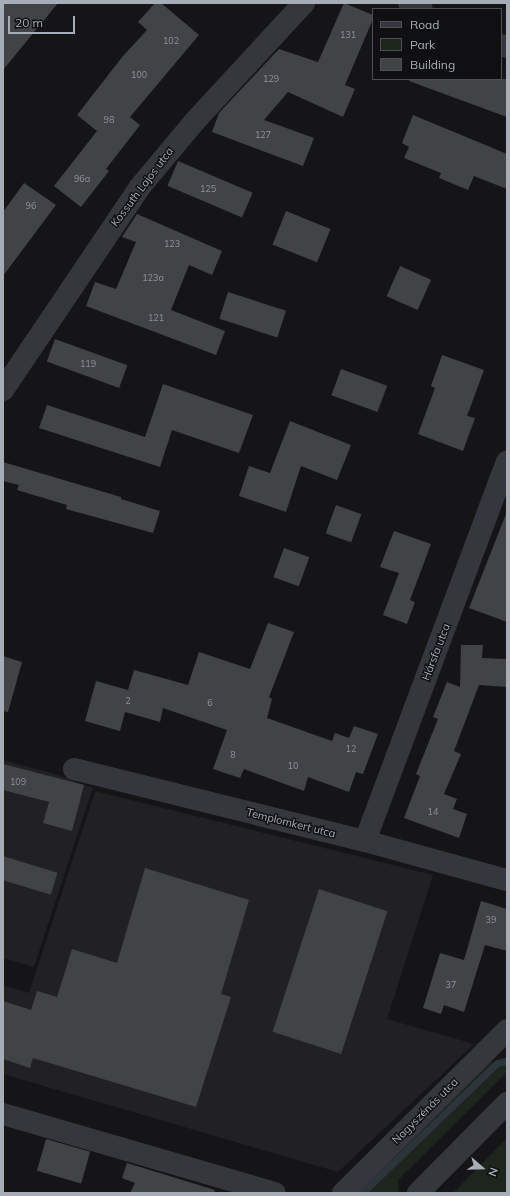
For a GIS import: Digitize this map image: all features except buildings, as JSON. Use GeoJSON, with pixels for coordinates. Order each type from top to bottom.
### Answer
{"type":"FeatureCollection","features":[{"type":"Feature","properties":{"kind":"street","name":"Kossuth Lajos utca"},"geometry":{"type":"LineString","coordinates":[[3,390],[139,188],[195,121],[304,3]]}},
{"type":"Feature","properties":{"kind":"street"},"geometry":{"type":"LineString","coordinates":[[409,3],[420,8]]}},
{"type":"Feature","properties":{"kind":"street","name":"Hársfa utca"},"geometry":{"type":"LineString","coordinates":[[365,841],[507,462]]}},
{"type":"Feature","properties":{"kind":"street","name":"Templomkert utca"},"geometry":{"type":"LineString","coordinates":[[74,769],[365,841],[507,880]]}},
{"type":"Feature","properties":{"kind":"street","name":"Nagyszénás utca"},"geometry":{"type":"LineString","coordinates":[[343,1193],[504,1037]]}},
{"type":"Feature","properties":{"kind":"street"},"geometry":{"type":"LineString","coordinates":[[418,1193],[507,1103]]}},
{"type":"Feature","properties":{"kind":"street"},"geometry":{"type":"LineString","coordinates":[[3,1114],[276,1193]]}},
{"type":"Feature","properties":{"kind":"shaded area"},"geometry":{"type":"Polygon","coordinates":[[[3,760],[55,774],[93,788],[34,967],[3,958],[3,760]]]}},
{"type":"Feature","properties":{"kind":"shaded area"},"geometry":{"type":"Polygon","coordinates":[[[95,791],[433,875],[387,1019],[474,1044],[338,1172],[3,1074],[3,985],[29,993],[95,791]]]}},
{"type":"Feature","properties":{"kind":"green space"},"geometry":{"type":"Polygon","coordinates":[[[489,1062],[507,1062],[507,1085],[505,1074],[398,1180],[399,1193],[357,1193],[489,1062]]]}},
{"type":"Feature","properties":{"kind":"green space"},"geometry":{"type":"Polygon","coordinates":[[[507,1138],[507,1193],[453,1193],[507,1138]]]}},
{"type":"Feature","properties":{"kind":"waterway"},"geometry":{"type":"LineString","coordinates":[[362,1193],[497,1063],[506,1061]]}}]}
